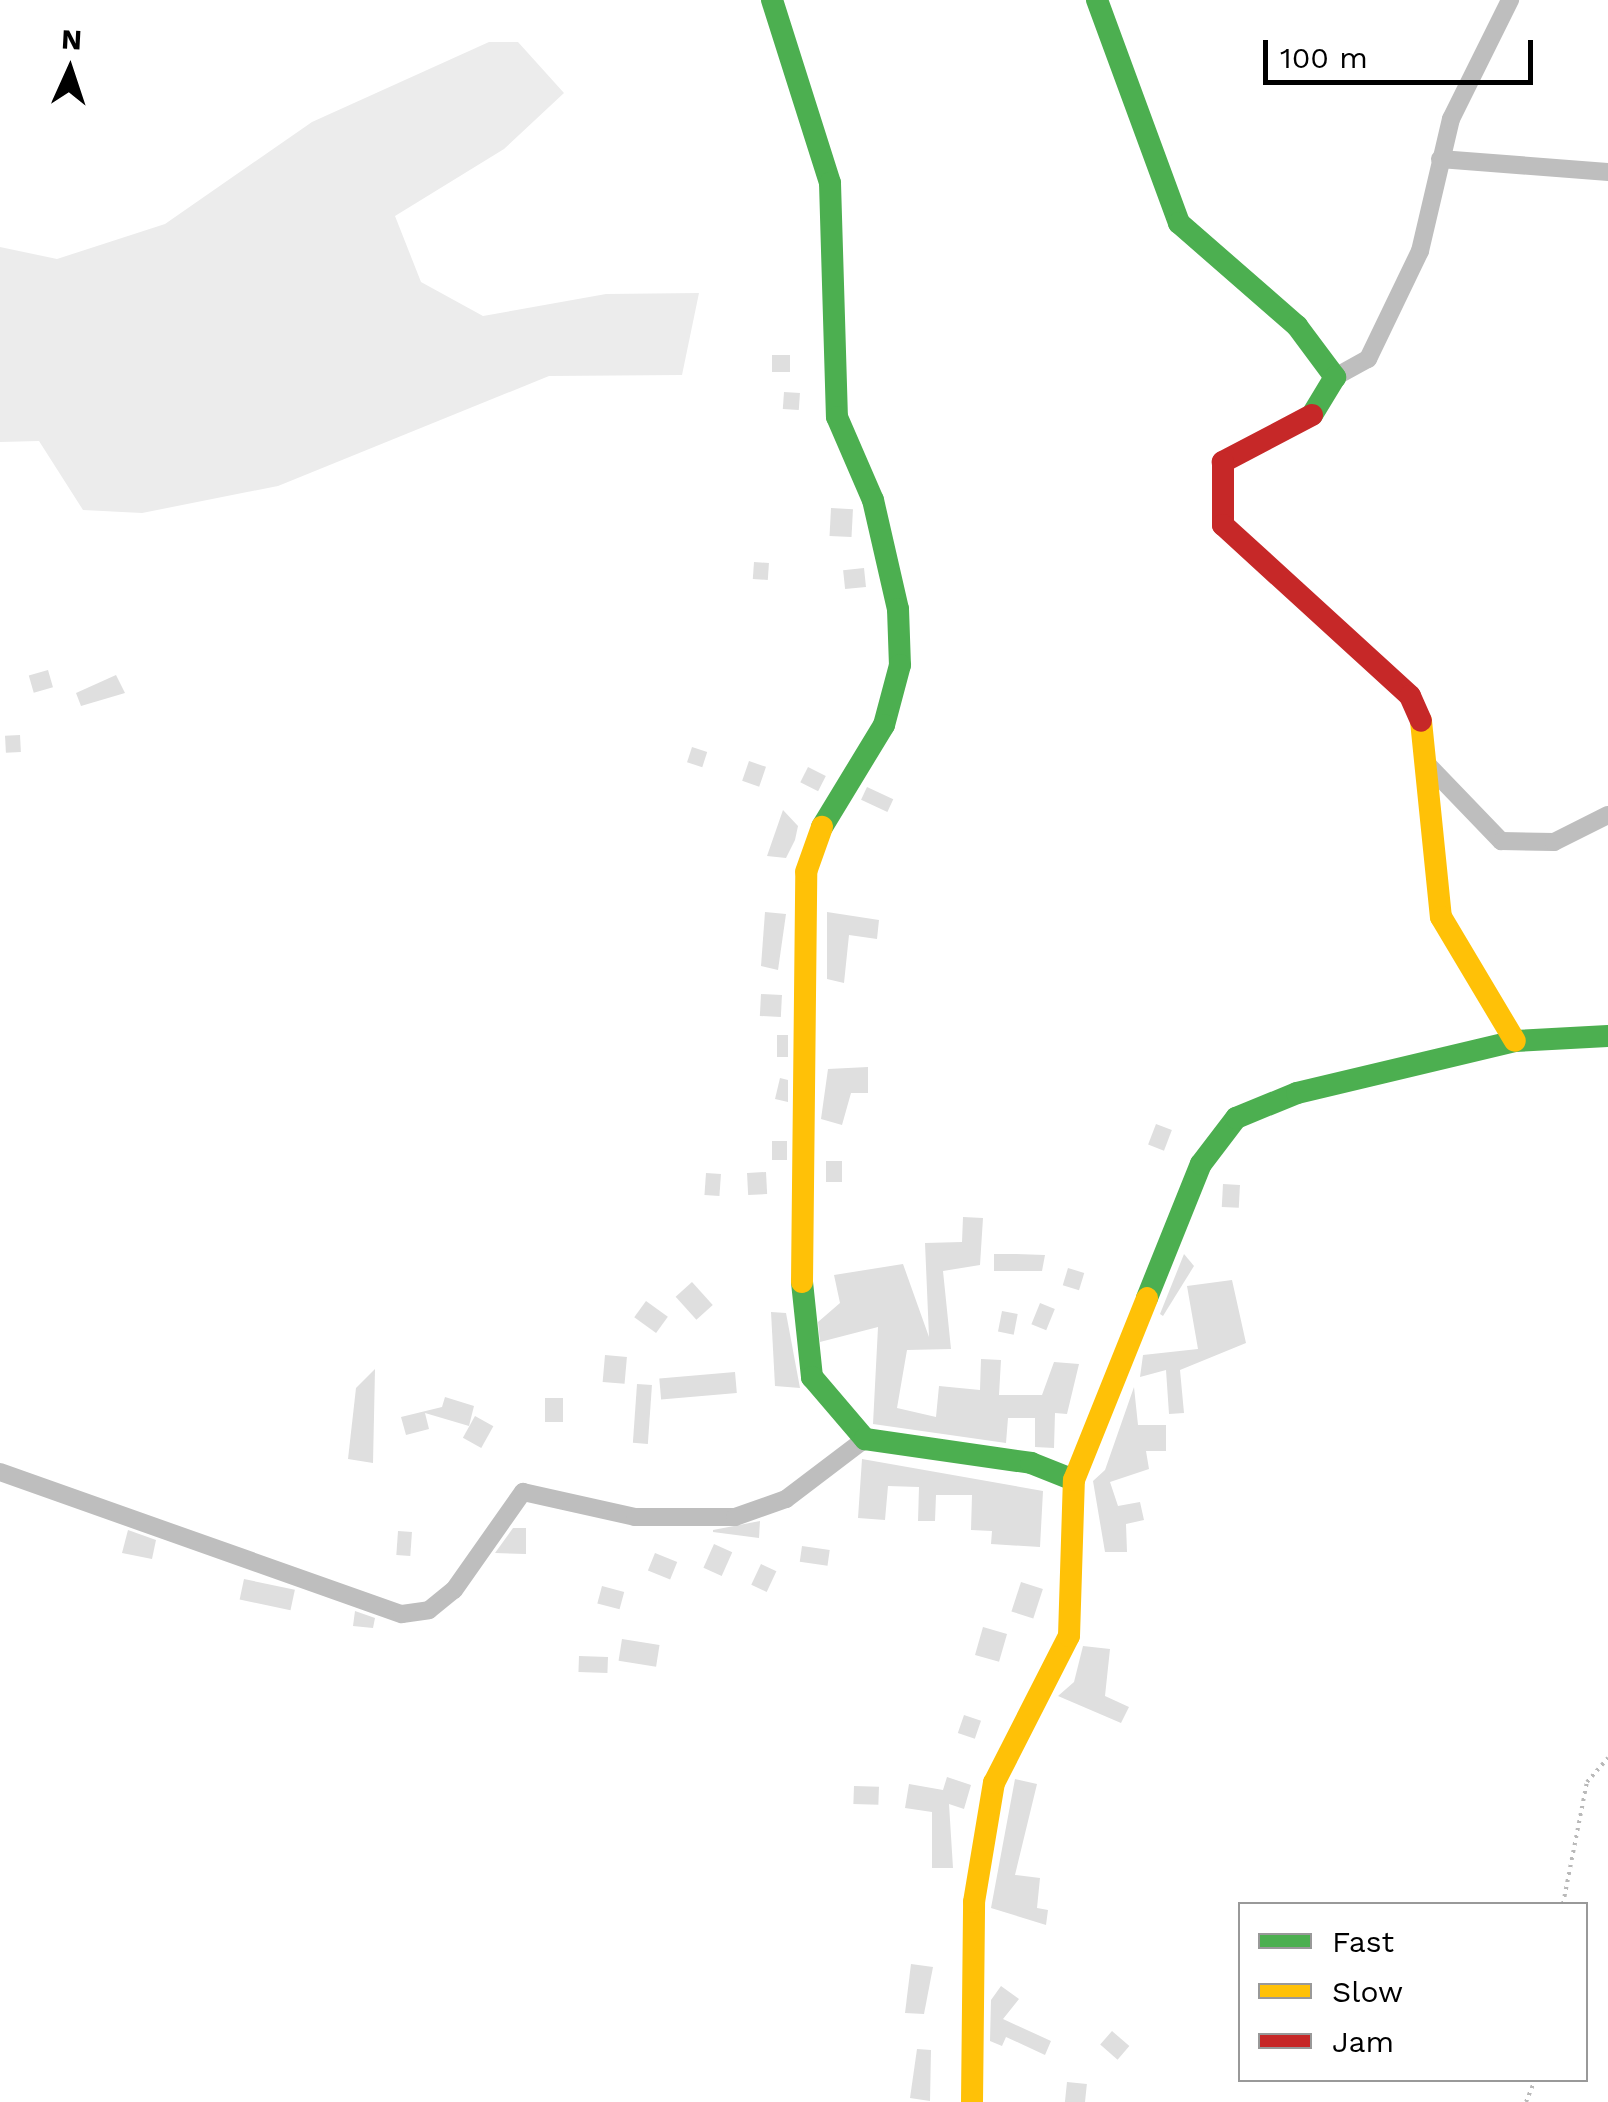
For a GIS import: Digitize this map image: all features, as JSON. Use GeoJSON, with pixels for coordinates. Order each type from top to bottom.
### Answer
{"type":"FeatureCollection","features":[{"type":"Feature","properties":{"kind":"main road"},"geometry":{"type":"LineString","coordinates":[[772,0],[830,183],[838,416],[873,500],[898,609],[900,665],[884,724],[826,816],[806,872],[802,1334],[820,1390],[866,1440],[1031,1464],[1074,1480]]}},
{"type":"Feature","properties":{"kind":"main road"},"geometry":{"type":"LineString","coordinates":[[1097,0],[1179,223],[1297,326],[1334,377],[1316,413],[1223,462],[1223,525],[1289,594],[1394,672],[1421,721],[1442,917],[1515,1040]]}},
{"type":"Feature","properties":{"kind":"main road"},"geometry":{"type":"LineString","coordinates":[[972,2102],[984,1826],[1010,1742],[1069,1636],[1074,1480],[1182,1201],[1236,1118],[1297,1093],[1515,1040],[1608,1036]]}},
{"type":"Feature","properties":{"kind":"street"},"geometry":{"type":"LineString","coordinates":[[1334,377],[1368,360],[1420,250],[1440,159],[1474,64],[1510,0]]}},
{"type":"Feature","properties":{"kind":"street"},"geometry":{"type":"LineString","coordinates":[[1440,159],[1608,172]]}},
{"type":"Feature","properties":{"kind":"street"},"geometry":{"type":"LineString","coordinates":[[1425,761],[1501,841],[1554,842],[1608,814]]}},
{"type":"Feature","properties":{"kind":"street"},"geometry":{"type":"LineString","coordinates":[[0,1472],[402,1614],[429,1610],[454,1590],[523,1492],[635,1517],[735,1517],[786,1499],[866,1440]]}},
{"type":"Feature","properties":{"kind":"path"},"geometry":{"type":"LineString","coordinates":[[1563,1902],[1586,1782],[1608,1758]]}},
{"type":"Feature","properties":{"kind":"shaded area"},"geometry":{"type":"Polygon","coordinates":[[[489,42],[518,42],[564,93],[504,149],[395,216],[421,282],[483,316],[606,294],[699,293],[682,375],[549,376],[278,486],[142,513],[83,510],[39,441],[0,442],[0,247],[57,259],[165,224],[312,122],[489,42]]]}},
{"type":"Feature","properties":{"kind":"building"},"geometry":{"type":"Polygon","coordinates":[[[772,355],[790,355],[790,372],[772,372],[772,355]]]}},
{"type":"Feature","properties":{"kind":"building"},"geometry":{"type":"Polygon","coordinates":[[[784,392],[800,393],[799,410],[783,409],[784,392]]]}},
{"type":"Feature","properties":{"kind":"building"},"geometry":{"type":"Polygon","coordinates":[[[831,508],[853,509],[852,537],[830,536],[831,508]]]}},
{"type":"Feature","properties":{"kind":"building"},"geometry":{"type":"Polygon","coordinates":[[[754,562],[769,563],[768,580],[753,579],[754,562]]]}},
{"type":"Feature","properties":{"kind":"building"},"geometry":{"type":"Polygon","coordinates":[[[864,568],[866,587],[845,589],[843,570],[864,568]]]}},
{"type":"Feature","properties":{"kind":"building"},"geometry":{"type":"Polygon","coordinates":[[[48,670],[53,687],[34,693],[29,676],[48,670]]]}},
{"type":"Feature","properties":{"kind":"building"},"geometry":{"type":"Polygon","coordinates":[[[116,675],[125,693],[81,706],[76,693],[116,675]]]}},
{"type":"Feature","properties":{"kind":"building"},"geometry":{"type":"Polygon","coordinates":[[[20,735],[21,752],[6,753],[5,736],[20,735]]]}},
{"type":"Feature","properties":{"kind":"building"},"geometry":{"type":"Polygon","coordinates":[[[692,747],[707,752],[702,767],[687,762],[692,747]]]}},
{"type":"Feature","properties":{"kind":"building"},"geometry":{"type":"Polygon","coordinates":[[[749,761],[766,767],[759,787],[742,781],[749,761]]]}},
{"type":"Feature","properties":{"kind":"building"},"geometry":{"type":"Polygon","coordinates":[[[808,767],[826,776],[818,791],[800,782],[808,767]]]}},
{"type":"Feature","properties":{"kind":"building"},"geometry":{"type":"Polygon","coordinates":[[[867,787],[893,799],[887,812],[861,800],[867,787]]]}},
{"type":"Feature","properties":{"kind":"building"},"geometry":{"type":"Polygon","coordinates":[[[783,810],[798,826],[795,840],[786,858],[767,856],[783,810]]]}},
{"type":"Feature","properties":{"kind":"building"},"geometry":{"type":"Polygon","coordinates":[[[765,912],[786,914],[778,970],[761,966],[765,912]]]}},
{"type":"Feature","properties":{"kind":"building"},"geometry":{"type":"Polygon","coordinates":[[[827,912],[879,920],[877,939],[849,935],[844,983],[827,979],[827,912]]]}},
{"type":"Feature","properties":{"kind":"building"},"geometry":{"type":"Polygon","coordinates":[[[761,994],[782,995],[781,1017],[760,1016],[761,994]]]}},
{"type":"Feature","properties":{"kind":"building"},"geometry":{"type":"Polygon","coordinates":[[[777,1035],[788,1035],[788,1057],[777,1057],[777,1035]]]}},
{"type":"Feature","properties":{"kind":"building"},"geometry":{"type":"Polygon","coordinates":[[[868,1067],[868,1093],[851,1093],[842,1125],[821,1119],[828,1069],[868,1067]]]}},
{"type":"Feature","properties":{"kind":"building"},"geometry":{"type":"Polygon","coordinates":[[[780,1078],[788,1080],[788,1102],[775,1099],[780,1078]]]}},
{"type":"Feature","properties":{"kind":"building"},"geometry":{"type":"Polygon","coordinates":[[[1156,1124],[1172,1130],[1164,1151],[1148,1145],[1156,1124]]]}},
{"type":"Feature","properties":{"kind":"building"},"geometry":{"type":"Polygon","coordinates":[[[772,1141],[787,1141],[787,1160],[772,1160],[772,1141]]]}},
{"type":"Feature","properties":{"kind":"building"},"geometry":{"type":"Polygon","coordinates":[[[826,1161],[842,1161],[842,1182],[826,1182],[826,1161]]]}},
{"type":"Feature","properties":{"kind":"building"},"geometry":{"type":"Polygon","coordinates":[[[766,1172],[767,1194],[748,1195],[747,1173],[766,1172]]]}},
{"type":"Feature","properties":{"kind":"building"},"geometry":{"type":"Polygon","coordinates":[[[706,1173],[721,1174],[719,1196],[704,1195],[706,1173]]]}},
{"type":"Feature","properties":{"kind":"building"},"geometry":{"type":"Polygon","coordinates":[[[1223,1184],[1240,1185],[1239,1208],[1222,1207],[1223,1184]]]}},
{"type":"Feature","properties":{"kind":"building"},"geometry":{"type":"Polygon","coordinates":[[[963,1217],[983,1218],[980,1265],[943,1271],[951,1349],[907,1350],[897,1408],[936,1417],[939,1386],[980,1390],[981,1359],[1001,1360],[999,1395],[1042,1395],[1054,1362],[1079,1364],[1067,1414],[1055,1413],[1054,1448],[1035,1447],[1035,1418],[1008,1418],[1006,1443],[873,1424],[878,1327],[820,1342],[818,1322],[840,1303],[834,1275],[903,1264],[929,1337],[925,1243],[962,1242],[963,1217]]]}},
{"type":"Feature","properties":{"kind":"building"},"geometry":{"type":"Polygon","coordinates":[[[994,1254],[1045,1255],[1042,1271],[994,1271],[994,1254]]]}},
{"type":"Feature","properties":{"kind":"building"},"geometry":{"type":"Polygon","coordinates":[[[1184,1254],[1194,1266],[1163,1316],[1160,1314],[1184,1254]]]}},
{"type":"Feature","properties":{"kind":"building"},"geometry":{"type":"Polygon","coordinates":[[[1068,1268],[1084,1273],[1079,1290],[1063,1285],[1068,1268]]]}},
{"type":"Feature","properties":{"kind":"building"},"geometry":{"type":"Polygon","coordinates":[[[1232,1280],[1246,1343],[1180,1370],[1184,1413],[1169,1414],[1166,1370],[1140,1377],[1143,1355],[1198,1349],[1187,1286],[1232,1280]]]}},
{"type":"Feature","properties":{"kind":"building"},"geometry":{"type":"Polygon","coordinates":[[[692,1282],[713,1305],[696,1320],[676,1297],[692,1282]]]}},
{"type":"Feature","properties":{"kind":"building"},"geometry":{"type":"Polygon","coordinates":[[[646,1301],[668,1317],[656,1333],[634,1317],[646,1301]]]}},
{"type":"Feature","properties":{"kind":"building"},"geometry":{"type":"Polygon","coordinates":[[[1040,1303],[1055,1309],[1046,1330],[1031,1324],[1040,1303]]]}},
{"type":"Feature","properties":{"kind":"building"},"geometry":{"type":"Polygon","coordinates":[[[1002,1311],[1018,1314],[1014,1335],[998,1332],[1002,1311]]]}},
{"type":"Feature","properties":{"kind":"building"},"geometry":{"type":"Polygon","coordinates":[[[771,1312],[786,1313],[800,1388],[775,1386],[771,1312]]]}},
{"type":"Feature","properties":{"kind":"building"},"geometry":{"type":"Polygon","coordinates":[[[605,1355],[627,1357],[625,1384],[603,1382],[605,1355]]]}},
{"type":"Feature","properties":{"kind":"building"},"geometry":{"type":"Polygon","coordinates":[[[375,1369],[373,1463],[348,1459],[356,1388],[375,1369]]]}},
{"type":"Feature","properties":{"kind":"building"},"geometry":{"type":"Polygon","coordinates":[[[735,1372],[737,1393],[661,1400],[659,1379],[735,1372]]]}},
{"type":"Feature","properties":{"kind":"building"},"geometry":{"type":"Polygon","coordinates":[[[637,1384],[652,1385],[648,1444],[633,1443],[637,1384]]]}},
{"type":"Feature","properties":{"kind":"building"},"geometry":{"type":"Polygon","coordinates":[[[1134,1387],[1138,1425],[1166,1425],[1166,1451],[1146,1451],[1149,1469],[1110,1482],[1118,1506],[1140,1502],[1144,1520],[1126,1524],[1127,1552],[1105,1552],[1093,1481],[1105,1470],[1134,1387]]]}},
{"type":"Feature","properties":{"kind":"building"},"geometry":{"type":"Polygon","coordinates":[[[445,1397],[474,1406],[469,1426],[425,1413],[429,1429],[406,1435],[401,1417],[442,1407],[445,1397]]]}},
{"type":"Feature","properties":{"kind":"building"},"geometry":{"type":"Polygon","coordinates":[[[545,1398],[563,1398],[563,1422],[545,1422],[545,1398]]]}},
{"type":"Feature","properties":{"kind":"building"},"geometry":{"type":"Polygon","coordinates":[[[475,1416],[493,1426],[481,1448],[463,1438],[475,1416]]]}},
{"type":"Feature","properties":{"kind":"building"},"geometry":{"type":"Polygon","coordinates":[[[862,1459],[1043,1491],[1040,1547],[991,1544],[992,1531],[971,1530],[972,1495],[936,1495],[935,1521],[918,1521],[919,1487],[888,1486],[885,1520],[858,1518],[862,1459]]]}},
{"type":"Feature","properties":{"kind":"building"},"geometry":{"type":"Polygon","coordinates":[[[760,1521],[759,1538],[713,1532],[713,1530],[760,1521]]]}},
{"type":"Feature","properties":{"kind":"building"},"geometry":{"type":"Polygon","coordinates":[[[513,1528],[526,1528],[526,1554],[495,1553],[513,1528]]]}},
{"type":"Feature","properties":{"kind":"building"},"geometry":{"type":"Polygon","coordinates":[[[128,1530],[156,1540],[152,1559],[122,1553],[128,1530]]]}},
{"type":"Feature","properties":{"kind":"building"},"geometry":{"type":"Polygon","coordinates":[[[398,1531],[412,1532],[410,1556],[396,1555],[398,1531]]]}},
{"type":"Feature","properties":{"kind":"building"},"geometry":{"type":"Polygon","coordinates":[[[714,1544],[732,1552],[722,1576],[703,1568],[714,1544]]]}},
{"type":"Feature","properties":{"kind":"building"},"geometry":{"type":"Polygon","coordinates":[[[802,1546],[830,1550],[828,1566],[800,1562],[802,1546]]]}},
{"type":"Feature","properties":{"kind":"building"},"geometry":{"type":"Polygon","coordinates":[[[655,1553],[677,1562],[670,1580],[648,1571],[655,1553]]]}},
{"type":"Feature","properties":{"kind":"building"},"geometry":{"type":"Polygon","coordinates":[[[761,1564],[776,1571],[767,1592],[751,1585],[761,1564]]]}},
{"type":"Feature","properties":{"kind":"building"},"geometry":{"type":"Polygon","coordinates":[[[244,1579],[295,1590],[290,1610],[240,1600],[244,1579]]]}},
{"type":"Feature","properties":{"kind":"building"},"geometry":{"type":"Polygon","coordinates":[[[1021,1582],[1043,1589],[1033,1619],[1011,1611],[1021,1582]]]}},
{"type":"Feature","properties":{"kind":"building"},"geometry":{"type":"Polygon","coordinates":[[[602,1586],[624,1592],[620,1609],[597,1603],[602,1586]]]}},
{"type":"Feature","properties":{"kind":"building"},"geometry":{"type":"Polygon","coordinates":[[[355,1611],[375,1618],[373,1628],[353,1626],[355,1611]]]}},
{"type":"Feature","properties":{"kind":"building"},"geometry":{"type":"Polygon","coordinates":[[[983,1627],[1007,1634],[999,1662],[975,1655],[983,1627]]]}},
{"type":"Feature","properties":{"kind":"building"},"geometry":{"type":"Polygon","coordinates":[[[622,1639],[660,1645],[656,1667],[619,1661],[622,1639]]]}},
{"type":"Feature","properties":{"kind":"building"},"geometry":{"type":"Polygon","coordinates":[[[1083,1646],[1110,1649],[1105,1696],[1129,1707],[1121,1723],[1058,1696],[1074,1682],[1083,1646]]]}},
{"type":"Feature","properties":{"kind":"building"},"geometry":{"type":"Polygon","coordinates":[[[579,1656],[608,1657],[607,1673],[578,1672],[579,1656]]]}},
{"type":"Feature","properties":{"kind":"building"},"geometry":{"type":"Polygon","coordinates":[[[964,1715],[981,1721],[975,1739],[958,1733],[964,1715]]]}},
{"type":"Feature","properties":{"kind":"building"},"geometry":{"type":"Polygon","coordinates":[[[947,1777],[971,1785],[964,1809],[949,1804],[953,1868],[932,1868],[932,1812],[905,1808],[909,1784],[943,1790],[947,1777]]]}},
{"type":"Feature","properties":{"kind":"building"},"geometry":{"type":"Polygon","coordinates":[[[1015,1779],[1037,1784],[1015,1875],[1040,1878],[1037,1908],[1048,1910],[1046,1925],[991,1908],[1015,1779]]]}},
{"type":"Feature","properties":{"kind":"building"},"geometry":{"type":"Polygon","coordinates":[[[854,1786],[879,1787],[878,1805],[853,1804],[854,1786]]]}},
{"type":"Feature","properties":{"kind":"building"},"geometry":{"type":"Polygon","coordinates":[[[911,1964],[933,1967],[924,2014],[905,2013],[911,1964]]]}},
{"type":"Feature","properties":{"kind":"building"},"geometry":{"type":"Polygon","coordinates":[[[1001,1986],[1019,1999],[1003,2019],[1051,2041],[1045,2055],[1006,2037],[1002,2046],[990,2041],[991,2000],[1001,1986]]]}},
{"type":"Feature","properties":{"kind":"building"},"geometry":{"type":"Polygon","coordinates":[[[1112,2031],[1129,2046],[1118,2060],[1100,2045],[1112,2031]]]}},
{"type":"Feature","properties":{"kind":"building"},"geometry":{"type":"Polygon","coordinates":[[[917,2049],[931,2050],[930,2101],[910,2098],[917,2049]]]}},
{"type":"Feature","properties":{"kind":"building"},"geometry":{"type":"Polygon","coordinates":[[[1067,2082],[1087,2084],[1085,2102],[1065,2102],[1067,2082]]]}},
{"type":"Feature","properties":{"kind":"traffic: fast"},"geometry":{"type":"LineString","coordinates":[[772,0],[830,183],[837,417],[873,500],[898,609],[900,665],[884,725],[822,827]]}},
{"type":"Feature","properties":{"kind":"traffic: fast"},"geometry":{"type":"LineString","coordinates":[[1097,0],[1179,223],[1297,326],[1335,377],[1312,415]]}},
{"type":"Feature","properties":{"kind":"traffic: fast"},"geometry":{"type":"LineString","coordinates":[[1147,1298],[1201,1164],[1236,1118],[1297,1093],[1515,1041],[1608,1036]]}},
{"type":"Feature","properties":{"kind":"traffic: fast"},"geometry":{"type":"LineString","coordinates":[[802,1282],[812,1377],[865,1439],[1031,1463],[1074,1480]]}},
{"type":"Feature","properties":{"kind":"traffic: slow"},"geometry":{"type":"LineString","coordinates":[[1421,721],[1441,917],[1515,1041]]}},
{"type":"Feature","properties":{"kind":"traffic: slow"},"geometry":{"type":"LineString","coordinates":[[802,1282],[806,872],[822,827]]}},
{"type":"Feature","properties":{"kind":"traffic: slow"},"geometry":{"type":"LineString","coordinates":[[972,2102],[974,1902],[994,1783],[1069,1636],[1074,1480],[1147,1298]]}},
{"type":"Feature","properties":{"kind":"traffic: jam"},"geometry":{"type":"LineString","coordinates":[[1312,415],[1223,462],[1223,525],[1410,696],[1421,721]]}}]}
